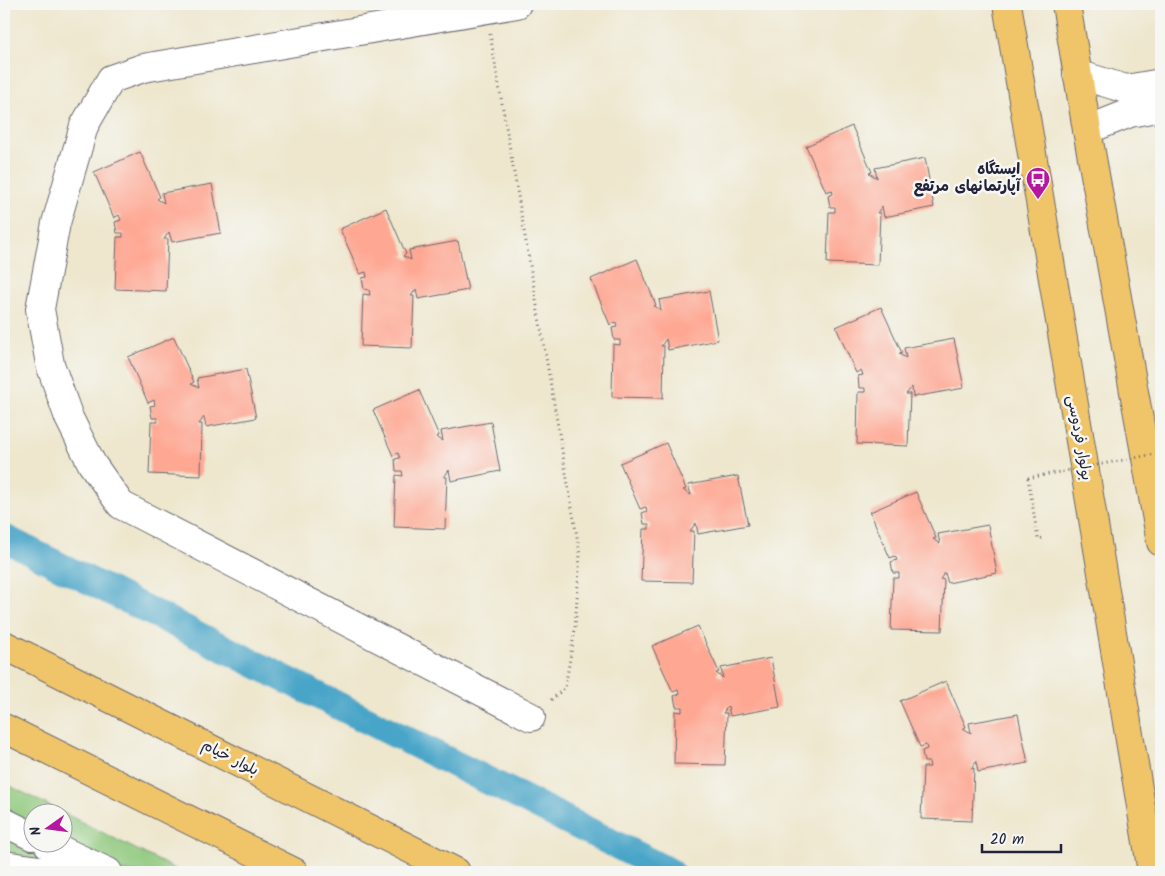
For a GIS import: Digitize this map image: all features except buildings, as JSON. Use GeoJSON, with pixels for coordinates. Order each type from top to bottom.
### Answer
{"type":"FeatureCollection","features":[{"type":"Feature","properties":{"kind":"main road","name":"بولوار فردوسی"},"geometry":{"type":"LineString","coordinates":[[1006,4],[1152,872]]}},
{"type":"Feature","properties":{"kind":"main road"},"geometry":{"type":"LineString","coordinates":[[1066,4],[1086,130],[1161,542]]}},
{"type":"Feature","properties":{"kind":"main road","name":"بلوار خیام"},"geometry":{"type":"LineString","coordinates":[[4,645],[456,872]]}},
{"type":"Feature","properties":{"kind":"main road"},"geometry":{"type":"LineString","coordinates":[[4,728],[294,872]]}},
{"type":"Feature","properties":{"kind":"street"},"geometry":{"type":"LineString","coordinates":[[517,4],[485,5],[143,68],[111,79],[84,126],[56,224],[40,309],[50,364],[69,418],[92,464],[121,505],[531,717]]}},
{"type":"Feature","properties":{"kind":"street"},"geometry":{"type":"LineString","coordinates":[[1077,74],[1126,89],[1161,83]]}},
{"type":"Feature","properties":{"kind":"street"},"geometry":{"type":"LineString","coordinates":[[1086,130],[1130,112],[1161,107]]}},
{"type":"Feature","properties":{"kind":"street"},"geometry":{"type":"LineString","coordinates":[[4,822],[22,831]]}},
{"type":"Feature","properties":{"kind":"street"},"geometry":{"type":"LineString","coordinates":[[64,854],[89,869]]}},
{"type":"Feature","properties":{"kind":"street"},"geometry":{"type":"LineString","coordinates":[[4,865],[54,872]]}},
{"type":"Feature","properties":{"kind":"path"},"geometry":{"type":"LineString","coordinates":[[485,5],[580,554],[575,629],[565,688],[531,717]]}},
{"type":"Feature","properties":{"kind":"path"},"geometry":{"type":"LineString","coordinates":[[1044,538],[1038,539],[1028,478],[1161,453]]}},
{"type":"Feature","properties":{"kind":"green space"},"geometry":{"type":"Polygon","coordinates":[[[4,783],[46,804],[22,804],[22,854],[72,854],[72,817],[181,872],[4,872],[4,783]]]}},
{"type":"Feature","properties":{"kind":"waterway"},"geometry":{"type":"LineString","coordinates":[[4,538],[670,872]]}},
{"type":"Feature","properties":{"kind":"place","name":"ایستگاه آپارتمانهای مرتفع"},"geometry":{"type":"Point","coordinates":[1038,200]}}]}
